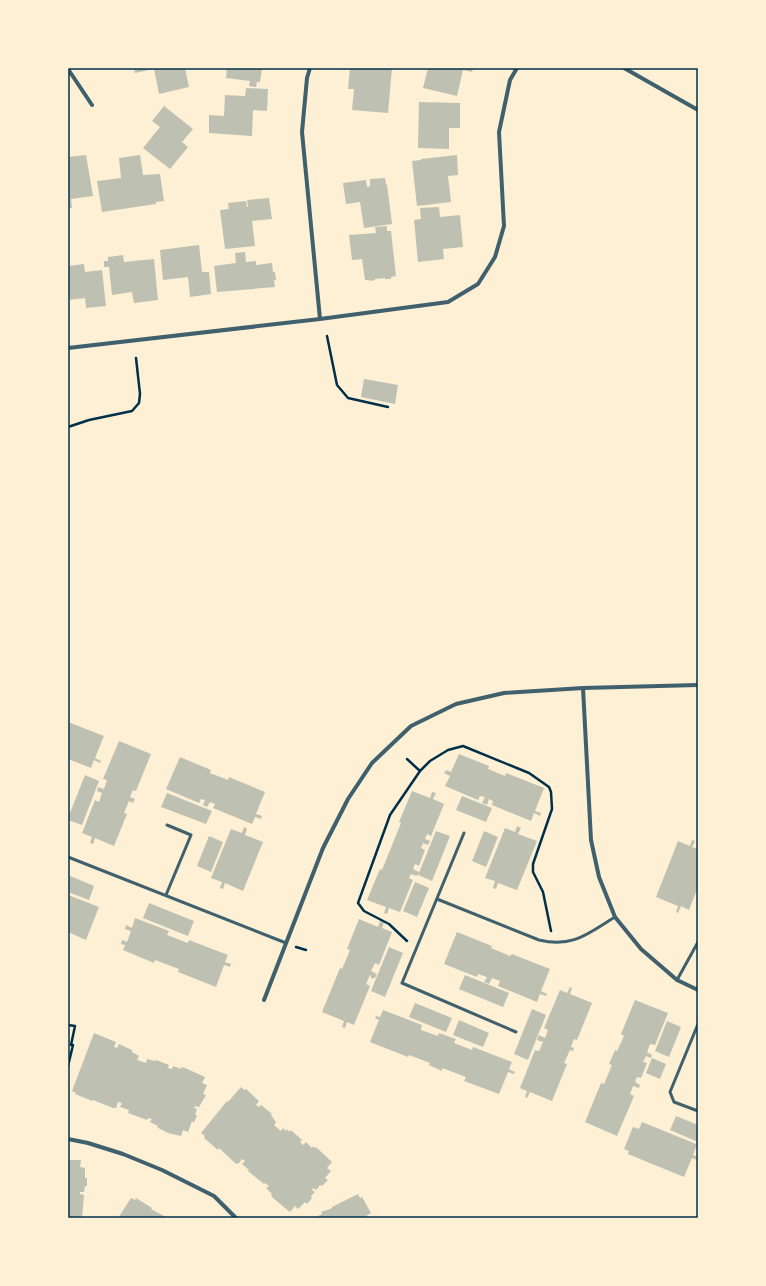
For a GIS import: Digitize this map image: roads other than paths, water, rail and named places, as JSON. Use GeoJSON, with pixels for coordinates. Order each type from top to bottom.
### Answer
{"type":"FeatureCollection","features":[{"type":"Feature","properties":{"kind":"street"},"geometry":{"type":"LineString","coordinates":[[310,68],[307,78],[302,132],[320,319]]}},
{"type":"Feature","properties":{"kind":"street"},"geometry":{"type":"LineString","coordinates":[[68,348],[320,319],[448,302],[478,284],[495,258],[504,226],[499,132],[510,80],[516,68]]}},
{"type":"Feature","properties":{"kind":"street"},"geometry":{"type":"LineString","coordinates":[[624,68],[698,110]]}},
{"type":"Feature","properties":{"kind":"street"},"geometry":{"type":"LineString","coordinates":[[68,69],[92,106]]}},
{"type":"Feature","properties":{"kind":"street"},"geometry":{"type":"LineString","coordinates":[[264,1000],[323,848],[348,799],[372,763],[410,726],[456,704],[504,693],[583,688],[698,685]]}},
{"type":"Feature","properties":{"kind":"street"},"geometry":{"type":"LineString","coordinates":[[583,688],[591,840],[599,877],[615,917],[641,949],[677,980],[698,990]]}},
{"type":"Feature","properties":{"kind":"street"},"geometry":{"type":"LineString","coordinates":[[68,1138],[123,1154],[162,1170],[214,1196],[236,1218]]}},
{"type":"Feature","properties":{"kind":"lane"},"geometry":{"type":"LineString","coordinates":[[166,895],[191,835],[167,825]]}},
{"type":"Feature","properties":{"kind":"lane"},"geometry":{"type":"LineString","coordinates":[[464,833],[402,983],[516,1032]]}},
{"type":"Feature","properties":{"kind":"lane"},"geometry":{"type":"LineString","coordinates":[[68,857],[286,943]]}},
{"type":"Feature","properties":{"kind":"lane"},"geometry":{"type":"LineString","coordinates":[[437,898],[539,940],[553,943],[567,942],[582,937],[615,917]]}},
{"type":"Feature","properties":{"kind":"lane"},"geometry":{"type":"LineString","coordinates":[[677,980],[698,942]]}},
{"type":"Feature","properties":{"kind":"lane"},"geometry":{"type":"LineString","coordinates":[[698,1024],[670,1092],[674,1102],[698,1111]]}}]}
